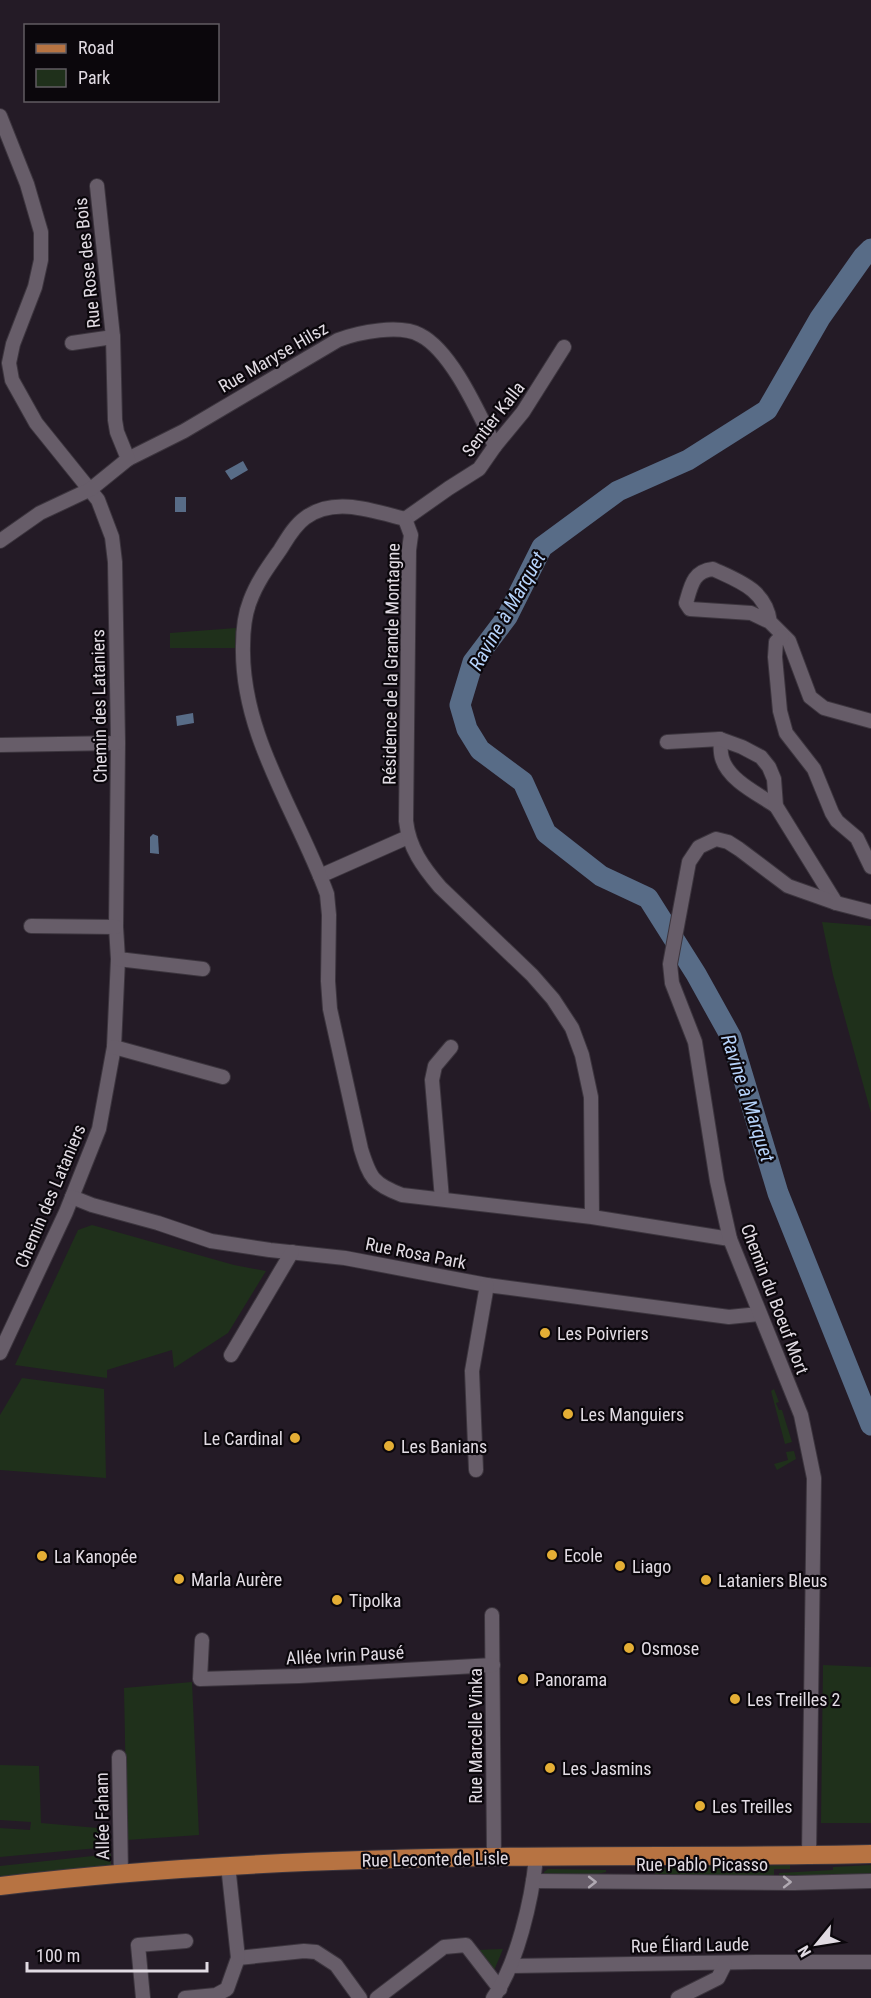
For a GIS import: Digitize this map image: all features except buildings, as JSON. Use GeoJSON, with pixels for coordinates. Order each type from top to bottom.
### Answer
{"type":"FeatureCollection","features":[{"type":"Feature","properties":{"kind":"main road","name":"Rue Leconte de Lisle"},"geometry":{"type":"LineString","coordinates":[[0,1887],[228,1865],[494,1857],[871,1854]]}},
{"type":"Feature","properties":{"kind":"street","name":"Chemin des Lataniers"},"geometry":{"type":"LineString","coordinates":[[0,116],[27,184],[41,232],[41,260],[35,286],[13,344],[9,363],[12,380],[36,423],[91,489],[110,529],[115,562],[118,743],[116,927],[118,959],[114,1047],[99,1129],[72,1197],[0,1353]]}},
{"type":"Feature","properties":{"kind":"street","name":"Rue Rose des Bois"},"geometry":{"type":"LineString","coordinates":[[97,186],[113,337],[115,420],[117,432],[128,459]]}},
{"type":"Feature","properties":{"kind":"street","name":"Rue Maryse Hilsz"},"geometry":{"type":"LineString","coordinates":[[128,459],[184,431],[338,340],[355,333],[392,329],[419,334],[441,350],[495,446]]}},
{"type":"Feature","properties":{"kind":"street","name":"Rue Rose des Bois"},"geometry":{"type":"LineString","coordinates":[[72,343],[113,337]]}},
{"type":"Feature","properties":{"kind":"street","name":"Sentier Kalla"},"geometry":{"type":"LineString","coordinates":[[405,519],[479,469],[523,412],[564,347]]}},
{"type":"Feature","properties":{"kind":"street"},"geometry":{"type":"LineString","coordinates":[[0,541],[40,513],[91,489],[128,459]]}},
{"type":"Feature","properties":{"kind":"street","name":"Résidence de la Grande Montagne"},"geometry":{"type":"LineString","coordinates":[[592,1217],[591,1097],[582,1054],[572,1028],[553,999],[532,975],[427,872],[408,837],[406,821],[411,535],[405,519],[348,506],[332,507],[314,513],[296,526],[258,582],[249,603],[244,625],[243,665],[252,713],[267,758],[327,894],[330,915],[328,981],[330,1010],[361,1149],[368,1169],[382,1187],[402,1195],[592,1217],[730,1239]]}},
{"type":"Feature","properties":{"kind":"street"},"geometry":{"type":"LineString","coordinates":[[770,622],[766,606],[756,592],[744,583],[713,569],[699,573],[693,579],[686,603],[690,609],[751,613],[770,622],[789,641],[810,697],[824,708],[871,721]]}},
{"type":"Feature","properties":{"kind":"street"},"geometry":{"type":"LineString","coordinates":[[782,636],[776,642],[775,657],[780,711],[786,733],[814,769],[832,813],[837,821],[857,837],[871,867]]}},
{"type":"Feature","properties":{"kind":"street"},"geometry":{"type":"LineString","coordinates":[[720,738],[722,758],[727,769],[734,777],[776,806],[836,903]]}},
{"type":"Feature","properties":{"kind":"street"},"geometry":{"type":"LineString","coordinates":[[667,742],[720,738],[752,752],[765,762],[774,779],[776,806]]}},
{"type":"Feature","properties":{"kind":"street"},"geometry":{"type":"LineString","coordinates":[[0,745],[118,743]]}},
{"type":"Feature","properties":{"kind":"street"},"geometry":{"type":"LineString","coordinates":[[320,876],[408,837]]}},
{"type":"Feature","properties":{"kind":"street","name":"Chemin du Boeuf Mort"},"geometry":{"type":"LineString","coordinates":[[809,1856],[814,1478],[801,1415],[730,1239],[717,1181],[695,1042],[672,983],[670,964],[689,862],[699,847],[716,839],[728,842],[739,849],[788,886],[836,903],[871,912]]}},
{"type":"Feature","properties":{"kind":"street"},"geometry":{"type":"LineString","coordinates":[[31,926],[116,927]]}},
{"type":"Feature","properties":{"kind":"street"},"geometry":{"type":"LineString","coordinates":[[118,959],[203,969]]}},
{"type":"Feature","properties":{"kind":"street"},"geometry":{"type":"LineString","coordinates":[[114,1047],[223,1077]]}},
{"type":"Feature","properties":{"kind":"street"},"geometry":{"type":"LineString","coordinates":[[442,1199],[432,1080],[435,1066],[451,1047]]}},
{"type":"Feature","properties":{"kind":"street","name":"Rue Rosa Park"},"geometry":{"type":"LineString","coordinates":[[72,1197],[211,1241],[345,1258],[487,1285],[729,1317],[759,1314]]}},
{"type":"Feature","properties":{"kind":"street"},"geometry":{"type":"LineString","coordinates":[[231,1355],[292,1252]]}},
{"type":"Feature","properties":{"kind":"street"},"geometry":{"type":"LineString","coordinates":[[476,1470],[472,1371],[487,1285]]}},
{"type":"Feature","properties":{"kind":"street","name":"Rue Marcelle Vinka"},"geometry":{"type":"LineString","coordinates":[[492,1615],[494,1857]]}},
{"type":"Feature","properties":{"kind":"street","name":"Allée Ivrin Pausé"},"geometry":{"type":"LineString","coordinates":[[202,1640],[200,1679],[493,1665]]}},
{"type":"Feature","properties":{"kind":"street","name":"Allée Faham"},"geometry":{"type":"LineString","coordinates":[[119,1757],[121,1875]]}},
{"type":"Feature","properties":{"kind":"street"},"geometry":{"type":"LineString","coordinates":[[377,1998],[444,1947],[466,1945],[496,1993],[511,1966],[533,1881],[536,1858]]}},
{"type":"Feature","properties":{"kind":"street"},"geometry":{"type":"LineString","coordinates":[[185,1998],[228,1993],[238,1958],[228,1865]]}},
{"type":"Feature","properties":{"kind":"street","name":"Rue Pablo Picasso"},"geometry":{"type":"LineString","coordinates":[[533,1881],[871,1881]]}},
{"type":"Feature","properties":{"kind":"street"},"geometry":{"type":"LineString","coordinates":[[143,1998],[138,1946],[186,1941]]}},
{"type":"Feature","properties":{"kind":"street"},"geometry":{"type":"LineString","coordinates":[[238,1958],[304,1951],[316,1952],[336,1965],[360,1998]]}},
{"type":"Feature","properties":{"kind":"street","name":"Rue Éliard Laude"},"geometry":{"type":"LineString","coordinates":[[511,1966],[871,1962]]}},
{"type":"Feature","properties":{"kind":"street"},"geometry":{"type":"LineString","coordinates":[[678,1998],[718,1978],[724,1964]]}},
{"type":"Feature","properties":{"kind":"green space"},"geometry":{"type":"Polygon","coordinates":[[[236,628],[235,648],[170,648],[170,633],[236,628]]]}},
{"type":"Feature","properties":{"kind":"green space"},"geometry":{"type":"Polygon","coordinates":[[[822,922],[871,926],[871,1113],[833,975],[822,922]]]}},
{"type":"Feature","properties":{"kind":"green space"},"geometry":{"type":"Polygon","coordinates":[[[92,1225],[234,1265],[266,1271],[228,1333],[174,1368],[172,1350],[107,1370],[107,1378],[15,1365],[78,1230],[92,1225]]]}},
{"type":"Feature","properties":{"kind":"green space"},"geometry":{"type":"Polygon","coordinates":[[[22,1378],[104,1389],[106,1478],[0,1470],[0,1415],[22,1378]]]}},
{"type":"Feature","properties":{"kind":"green space"},"geometry":{"type":"Polygon","coordinates":[[[774,1389],[779,1402],[776,1403],[779,1410],[782,1410],[792,1442],[785,1444],[771,1391],[774,1389]]]}},
{"type":"Feature","properties":{"kind":"green space"},"geometry":{"type":"Polygon","coordinates":[[[794,1451],[796,1459],[777,1470],[774,1464],[788,1460],[786,1452],[794,1451]]]}},
{"type":"Feature","properties":{"kind":"green space"},"geometry":{"type":"Polygon","coordinates":[[[823,1665],[871,1667],[871,1823],[821,1823],[823,1665]]]}},
{"type":"Feature","properties":{"kind":"green space"},"geometry":{"type":"Polygon","coordinates":[[[192,1682],[199,1835],[127,1840],[124,1688],[192,1682]]]}},
{"type":"Feature","properties":{"kind":"green space"},"geometry":{"type":"Polygon","coordinates":[[[0,1765],[39,1766],[41,1823],[109,1829],[109,1847],[0,1857],[0,1828],[30,1830],[31,1822],[0,1820],[0,1765]]]}},
{"type":"Feature","properties":{"kind":"green space"},"geometry":{"type":"Polygon","coordinates":[[[111,1854],[111,1867],[0,1877],[0,1866],[111,1854]]]}},
{"type":"Feature","properties":{"kind":"green space"},"geometry":{"type":"Polygon","coordinates":[[[790,1865],[790,1869],[774,1869],[774,1878],[613,1879],[613,1874],[655,1874],[657,1868],[790,1865]]]}},
{"type":"Feature","properties":{"kind":"green space"},"geometry":{"type":"Polygon","coordinates":[[[871,1865],[871,1876],[779,1879],[779,1873],[871,1865]]]}},
{"type":"Feature","properties":{"kind":"green space"},"geometry":{"type":"Polygon","coordinates":[[[548,1869],[606,1870],[606,1872],[577,1879],[544,1878],[544,1872],[548,1869]]]}},
{"type":"Feature","properties":{"kind":"green space"},"geometry":{"type":"Polygon","coordinates":[[[503,1949],[493,1973],[475,1950],[503,1949]]]}},
{"type":"Feature","properties":{"kind":"water"},"geometry":{"type":"Polygon","coordinates":[[[243,461],[248,470],[231,480],[225,471],[243,461]]]}},
{"type":"Feature","properties":{"kind":"water"},"geometry":{"type":"Polygon","coordinates":[[[175,497],[186,497],[186,512],[175,512],[175,497]]]}},
{"type":"Feature","properties":{"kind":"water"},"geometry":{"type":"Polygon","coordinates":[[[193,713],[194,723],[177,726],[176,716],[193,713]]]}},
{"type":"Feature","properties":{"kind":"water"},"geometry":{"type":"Polygon","coordinates":[[[153,834],[158,836],[159,854],[150,853],[150,837],[153,834]]]}},
{"type":"Feature","properties":{"kind":"waterway","name":"Ravine à Marquet"},"geometry":{"type":"LineString","coordinates":[[871,249],[820,318],[767,410],[688,460],[618,491],[542,547],[507,617],[473,662],[460,705],[467,729],[480,750],[523,782],[546,833],[601,876],[648,898],[696,974],[731,1037],[778,1193],[871,1425]]}},
{"type":"Feature","properties":{"kind":"place","name":"Les Poivriers"},"geometry":{"type":"Point","coordinates":[545,1333]}},
{"type":"Feature","properties":{"kind":"place","name":"Les Manguiers"},"geometry":{"type":"Point","coordinates":[568,1414]}},
{"type":"Feature","properties":{"kind":"place","name":"Le Cardinal"},"geometry":{"type":"Point","coordinates":[295,1438]}},
{"type":"Feature","properties":{"kind":"place","name":"Les Banians"},"geometry":{"type":"Point","coordinates":[389,1446]}},
{"type":"Feature","properties":{"kind":"place","name":"Ecole"},"geometry":{"type":"Point","coordinates":[552,1555]}},
{"type":"Feature","properties":{"kind":"place","name":"La Kanopée"},"geometry":{"type":"Point","coordinates":[42,1556]}},
{"type":"Feature","properties":{"kind":"place","name":"Liago"},"geometry":{"type":"Point","coordinates":[620,1566]}},
{"type":"Feature","properties":{"kind":"place","name":"Marla Aurère"},"geometry":{"type":"Point","coordinates":[179,1579]}},
{"type":"Feature","properties":{"kind":"place","name":"Lataniers Bleus"},"geometry":{"type":"Point","coordinates":[706,1580]}},
{"type":"Feature","properties":{"kind":"place","name":"Tipolka"},"geometry":{"type":"Point","coordinates":[337,1600]}},
{"type":"Feature","properties":{"kind":"place","name":"Osmose"},"geometry":{"type":"Point","coordinates":[629,1648]}},
{"type":"Feature","properties":{"kind":"place","name":"Panorama"},"geometry":{"type":"Point","coordinates":[523,1679]}},
{"type":"Feature","properties":{"kind":"place","name":"Les Treilles 2"},"geometry":{"type":"Point","coordinates":[735,1699]}},
{"type":"Feature","properties":{"kind":"place","name":"Les Jasmins"},"geometry":{"type":"Point","coordinates":[550,1768]}},
{"type":"Feature","properties":{"kind":"place","name":"Les Treilles"},"geometry":{"type":"Point","coordinates":[700,1806]}}]}
